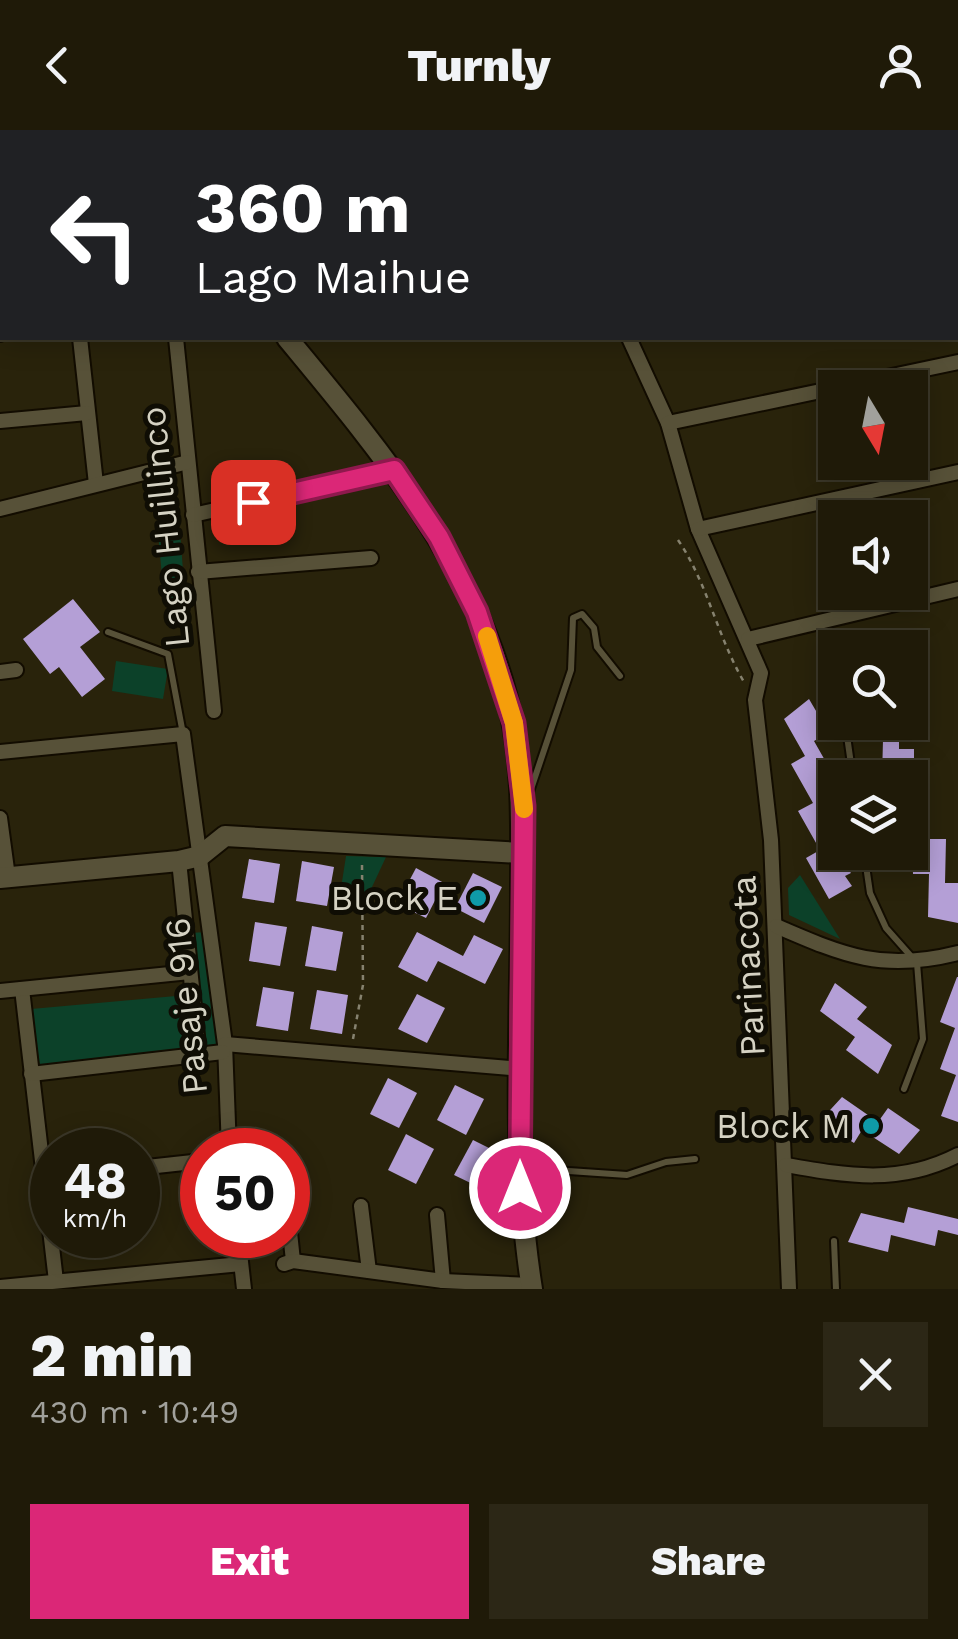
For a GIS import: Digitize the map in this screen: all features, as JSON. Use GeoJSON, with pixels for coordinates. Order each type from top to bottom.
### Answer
{"type":"FeatureCollection","features":[{"type":"Feature","properties":{"kind":"main road"},"geometry":{"type":"LineString","coordinates":[[289,340],[394,470],[439,537],[488,640],[514,723],[524,806],[519,1167],[531,1287]]}},
{"type":"Feature","properties":{"kind":"main road"},"geometry":{"type":"LineString","coordinates":[[4,878],[190,858],[225,836],[521,853]]}},
{"type":"Feature","properties":{"kind":"street"},"geometry":{"type":"LineString","coordinates":[[80,340],[96,484]]}},
{"type":"Feature","properties":{"kind":"street","name":"Lago Huillinco"},"geometry":{"type":"LineString","coordinates":[[176,340],[214,710]]}},
{"type":"Feature","properties":{"kind":"street","name":"Parinacota"},"geometry":{"type":"LineString","coordinates":[[630,340],[668,423],[698,529],[761,673],[755,700],[776,926],[790,1289]]}},
{"type":"Feature","properties":{"kind":"street"},"geometry":{"type":"LineString","coordinates":[[920,370],[958,362]]}},
{"type":"Feature","properties":{"kind":"street"},"geometry":{"type":"LineString","coordinates":[[668,423],[818,392]]}},
{"type":"Feature","properties":{"kind":"street"},"geometry":{"type":"LineString","coordinates":[[0,421],[87,414]]}},
{"type":"Feature","properties":{"kind":"street"},"geometry":{"type":"LineString","coordinates":[[0,509],[188,462]]}},
{"type":"Feature","properties":{"kind":"street"},"geometry":{"type":"LineString","coordinates":[[193,515],[394,470]]}},
{"type":"Feature","properties":{"kind":"street"},"geometry":{"type":"LineString","coordinates":[[698,529],[958,472]]}},
{"type":"Feature","properties":{"kind":"street"},"geometry":{"type":"LineString","coordinates":[[198,572],[371,558]]}},
{"type":"Feature","properties":{"kind":"street"},"geometry":{"type":"LineString","coordinates":[[748,640],[958,589]]}},
{"type":"Feature","properties":{"kind":"street"},"geometry":{"type":"LineString","coordinates":[[0,752],[183,734],[190,858]]}},
{"type":"Feature","properties":{"kind":"street"},"geometry":{"type":"LineString","coordinates":[[0,818],[4,878]]}},
{"type":"Feature","properties":{"kind":"street","name":"Pasaje 916"},"geometry":{"type":"LineString","coordinates":[[190,858],[190,972],[199,1055]]}},
{"type":"Feature","properties":{"kind":"street","name":"Pasaje 916"},"geometry":{"type":"LineString","coordinates":[[190,858],[224,1048],[228,1128]]}},
{"type":"Feature","properties":{"kind":"street"},"geometry":{"type":"LineString","coordinates":[[776,926],[841,954],[882,963],[917,963],[958,953]]}},
{"type":"Feature","properties":{"kind":"street"},"geometry":{"type":"LineString","coordinates":[[0,992],[190,972]]}},
{"type":"Feature","properties":{"kind":"street"},"geometry":{"type":"LineString","coordinates":[[22,989],[40,1128]]}},
{"type":"Feature","properties":{"kind":"street"},"geometry":{"type":"LineString","coordinates":[[31,1074],[199,1055],[224,1048],[521,1069]]}},
{"type":"Feature","properties":{"kind":"street"},"geometry":{"type":"LineString","coordinates":[[786,1165],[846,1177],[880,1178],[926,1169],[958,1154]]}},
{"type":"Feature","properties":{"kind":"street"},"geometry":{"type":"LineString","coordinates":[[361,1206],[369,1271]]}},
{"type":"Feature","properties":{"kind":"street"},"geometry":{"type":"LineString","coordinates":[[436,1215],[442,1281]]}},
{"type":"Feature","properties":{"kind":"street"},"geometry":{"type":"LineString","coordinates":[[54,1258],[56,1281]]}},
{"type":"Feature","properties":{"kind":"street"},"geometry":{"type":"LineString","coordinates":[[240,1258],[244,1289]]}},
{"type":"Feature","properties":{"kind":"street"},"geometry":{"type":"LineString","coordinates":[[289,1258],[289,1263],[531,1287]]}},
{"type":"Feature","properties":{"kind":"street"},"geometry":{"type":"LineString","coordinates":[[0,1287],[56,1281],[138,1282],[241,1264]]}},
{"type":"Feature","properties":{"kind":"lane"},"geometry":{"type":"LineString","coordinates":[[524,806],[535,788],[550,727],[571,670],[574,618],[582,614],[594,628],[598,647],[620,676]]}},
{"type":"Feature","properties":{"kind":"lane"},"geometry":{"type":"LineString","coordinates":[[108,632],[161,648],[173,660],[183,734]]}},
{"type":"Feature","properties":{"kind":"lane"},"geometry":{"type":"LineString","coordinates":[[867,870],[870,893],[886,928],[917,963],[923,1039],[904,1088]]}},
{"type":"Feature","properties":{"kind":"lane"},"geometry":{"type":"LineString","coordinates":[[519,1167],[627,1175],[666,1162],[695,1159]]}},
{"type":"Feature","properties":{"kind":"lane"},"geometry":{"type":"LineString","coordinates":[[834,1241],[836,1289]]}},
{"type":"Feature","properties":{"kind":"path"},"geometry":{"type":"LineString","coordinates":[[678,540],[698,570],[726,651],[755,700]]}},
{"type":"Feature","properties":{"kind":"path"},"geometry":{"type":"LineString","coordinates":[[351,1055],[362,986],[359,880],[366,844]]}},
{"type":"Feature","properties":{"kind":"green space"},"geometry":{"type":"Polygon","coordinates":[[[174,528],[180,531],[186,610],[181,616],[164,598],[158,533],[174,528]]]}},
{"type":"Feature","properties":{"kind":"green space"},"geometry":{"type":"Polygon","coordinates":[[[116,661],[168,669],[163,699],[112,691],[116,661]]]}},
{"type":"Feature","properties":{"kind":"green space"},"geometry":{"type":"Polygon","coordinates":[[[346,856],[386,857],[365,902],[341,888],[346,856]]]}},
{"type":"Feature","properties":{"kind":"green space"},"geometry":{"type":"Polygon","coordinates":[[[800,875],[840,939],[789,915],[788,888],[800,875]]]}},
{"type":"Feature","properties":{"kind":"green space"},"geometry":{"type":"Polygon","coordinates":[[[205,932],[218,1046],[205,1048],[191,933],[205,932]]]}},
{"type":"Feature","properties":{"kind":"green space"},"geometry":{"type":"Polygon","coordinates":[[[187,995],[193,1051],[40,1067],[31,1009],[187,995]]]}},
{"type":"Feature","properties":{"kind":"building"},"geometry":{"type":"Polygon","coordinates":[[[73,599],[100,632],[80,647],[105,679],[82,697],[59,667],[50,674],[23,639],[73,599]]]}},
{"type":"Feature","properties":{"kind":"building"},"geometry":{"type":"Polygon","coordinates":[[[809,699],[818,714],[818,739],[814,741],[825,760],[818,760],[818,846],[798,811],[813,803],[791,764],[805,756],[784,719],[809,699]]]}},
{"type":"Feature","properties":{"kind":"building"},"geometry":{"type":"Polygon","coordinates":[[[883,740],[899,740],[899,749],[914,749],[914,760],[882,760],[883,740]]]}},
{"type":"Feature","properties":{"kind":"building"},"geometry":{"type":"Polygon","coordinates":[[[930,794],[929,839],[946,839],[945,883],[958,883],[958,923],[928,917],[929,874],[913,874],[913,870],[928,870],[930,794]]]}},
{"type":"Feature","properties":{"kind":"building"},"geometry":{"type":"Polygon","coordinates":[[[818,851],[818,870],[849,870],[851,873],[845,876],[852,886],[829,899],[806,858],[818,851]]]}},
{"type":"Feature","properties":{"kind":"building"},"geometry":{"type":"Polygon","coordinates":[[[249,859],[280,864],[274,903],[242,898],[249,859]]]}},
{"type":"Feature","properties":{"kind":"building"},"geometry":{"type":"Polygon","coordinates":[[[302,861],[334,867],[327,906],[296,901],[302,861]]]}},
{"type":"Feature","properties":{"kind":"building"},"geometry":{"type":"Polygon","coordinates":[[[416,868],[444,883],[426,918],[397,904],[416,868]]]}},
{"type":"Feature","properties":{"kind":"building","name":"Block E"},"geometry":{"type":"Polygon","coordinates":[[[473,873],[502,887],[484,923],[455,908],[473,873]]]}},
{"type":"Feature","properties":{"kind":"building"},"geometry":{"type":"Polygon","coordinates":[[[255,922],[287,927],[280,966],[249,961],[255,922]]]}},
{"type":"Feature","properties":{"kind":"building"},"geometry":{"type":"Polygon","coordinates":[[[312,926],[343,932],[336,971],[305,966],[312,926]]]}},
{"type":"Feature","properties":{"kind":"building"},"geometry":{"type":"Polygon","coordinates":[[[417,932],[463,956],[474,935],[503,949],[485,984],[438,961],[427,982],[398,967],[417,932]]]}},
{"type":"Feature","properties":{"kind":"building"},"geometry":{"type":"Polygon","coordinates":[[[957,977],[958,1122],[941,1116],[956,1075],[940,1069],[955,1028],[940,1022],[957,977]]]}},
{"type":"Feature","properties":{"kind":"building"},"geometry":{"type":"Polygon","coordinates":[[[835,983],[867,1007],[857,1019],[892,1045],[878,1074],[846,1050],[855,1037],[820,1011],[835,983]]]}},
{"type":"Feature","properties":{"kind":"building"},"geometry":{"type":"Polygon","coordinates":[[[263,987],[294,992],[288,1031],[256,1026],[263,987]]]}},
{"type":"Feature","properties":{"kind":"building"},"geometry":{"type":"Polygon","coordinates":[[[317,990],[348,995],[342,1034],[310,1029],[317,990]]]}},
{"type":"Feature","properties":{"kind":"building"},"geometry":{"type":"Polygon","coordinates":[[[417,994],[445,1008],[427,1043],[398,1029],[417,994]]]}},
{"type":"Feature","properties":{"kind":"building"},"geometry":{"type":"Polygon","coordinates":[[[388,1078],[417,1093],[399,1128],[370,1114],[388,1078]]]}},
{"type":"Feature","properties":{"kind":"building"},"geometry":{"type":"Polygon","coordinates":[[[455,1085],[484,1099],[466,1135],[437,1120],[455,1085]]]}},
{"type":"Feature","properties":{"kind":"building","name":"Block M"},"geometry":{"type":"Polygon","coordinates":[[[842,1097],[878,1122],[888,1108],[920,1130],[899,1154],[862,1130],[854,1143],[820,1121],[842,1097]]]}},
{"type":"Feature","properties":{"kind":"building"},"geometry":{"type":"Polygon","coordinates":[[[406,1134],[434,1149],[416,1184],[388,1170],[406,1134]]]}},
{"type":"Feature","properties":{"kind":"building"},"geometry":{"type":"Polygon","coordinates":[[[473,1140],[501,1154],[483,1189],[454,1175],[473,1140]]]}},
{"type":"Feature","properties":{"kind":"building"},"geometry":{"type":"Polygon","coordinates":[[[908,1207],[958,1219],[958,1235],[938,1230],[935,1246],[891,1235],[888,1252],[848,1242],[861,1213],[904,1223],[908,1207]]]}},
{"type":"Feature","properties":{"kind":"slow traffic"},"geometry":{"type":"LineString","coordinates":[[487,636],[514,723],[524,809]]}},
{"type":"Feature","properties":{"kind":"place","name":"Block E"},"geometry":{"type":"Point","coordinates":[478,898]}},
{"type":"Feature","properties":{"kind":"place","name":"Block M"},"geometry":{"type":"Point","coordinates":[871,1126]}},
{"type":"Feature","properties":{"kind":"route"},"geometry":{"type":"LineString","coordinates":[[253,502],[394,470],[439,537],[477,612],[499,668],[514,723],[524,806],[520,1188]]}}]}
